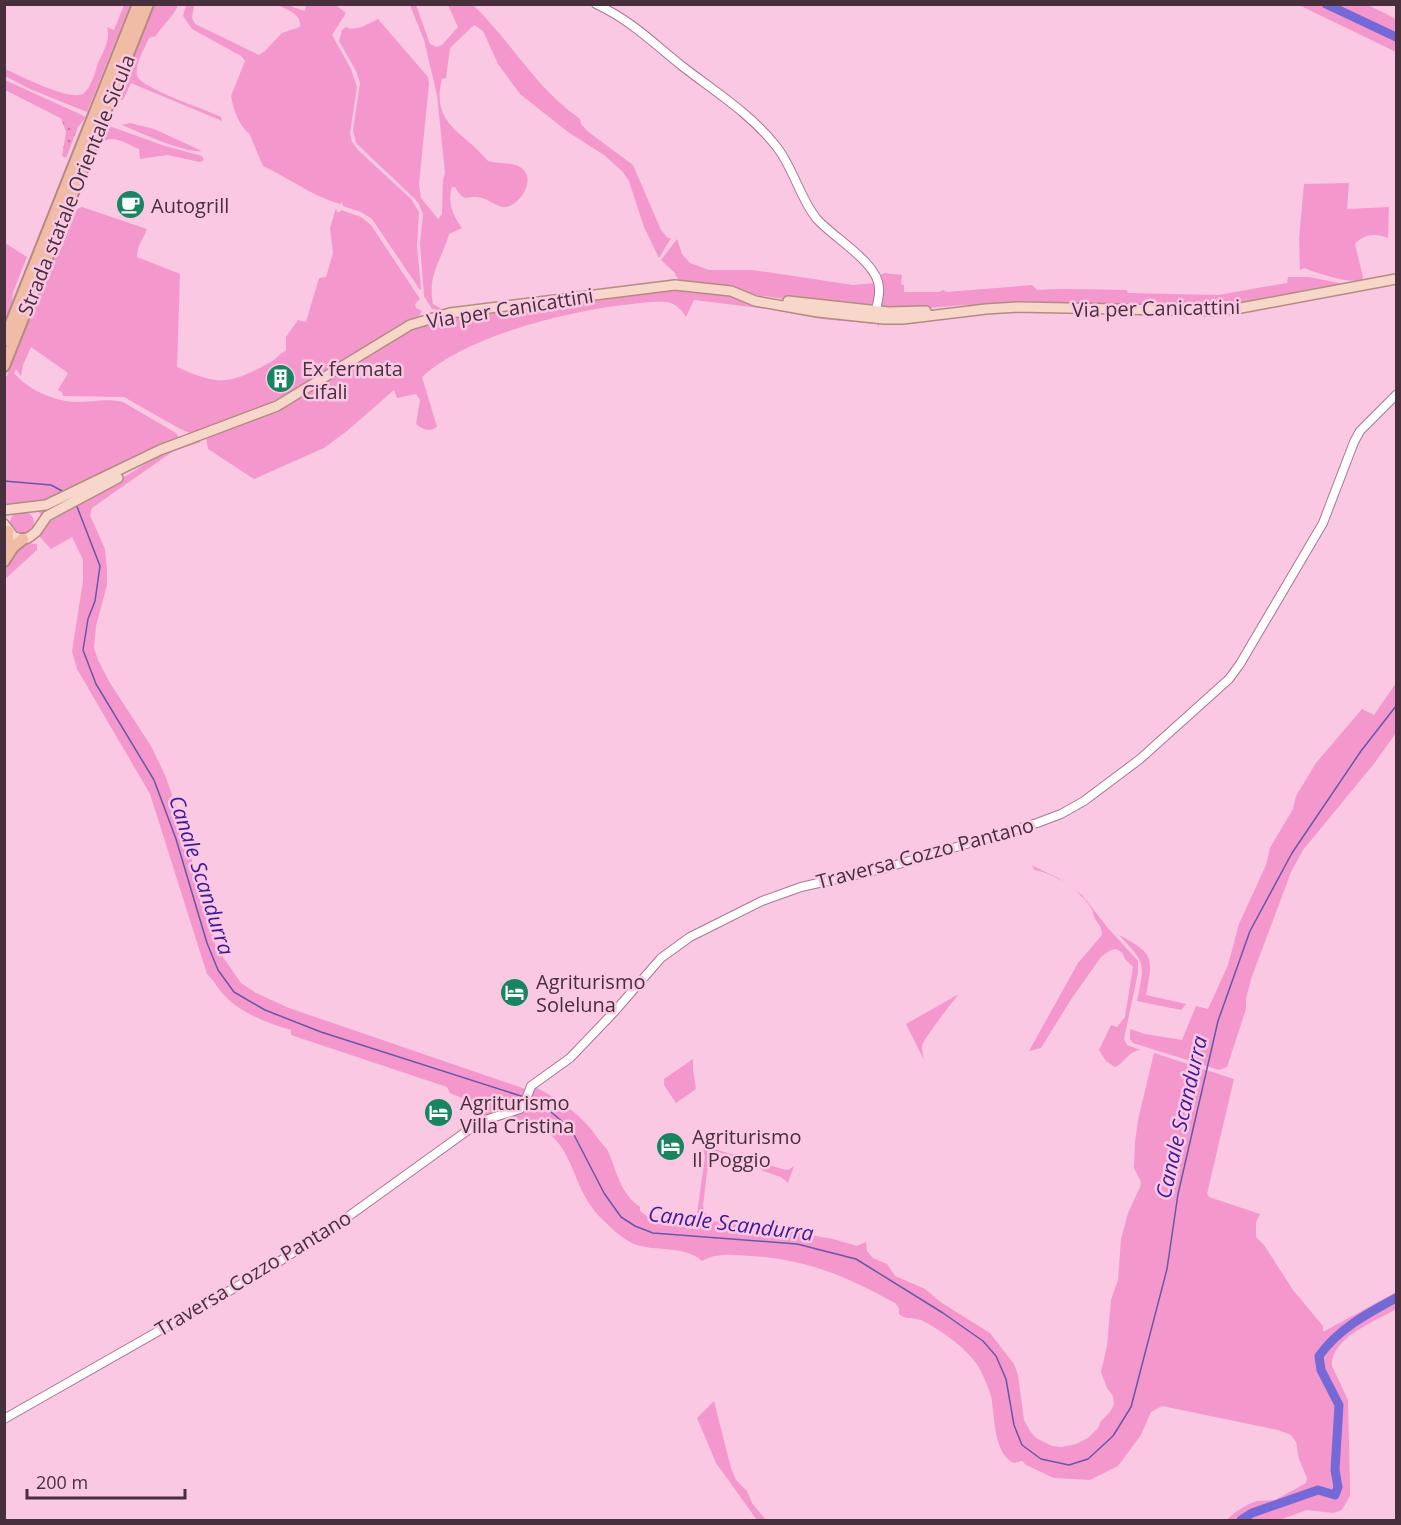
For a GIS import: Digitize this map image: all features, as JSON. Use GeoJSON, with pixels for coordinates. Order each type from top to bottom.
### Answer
{"type":"FeatureCollection","features":[{"type":"Feature","properties":{"kind":"highway","name":"Strada statale Orientale Sicula"},"geometry":{"type":"LineString","coordinates":[[4,340],[138,4]]}},
{"type":"Feature","properties":{"kind":"highway","name":"Strada statale Orientale Sicula"},"geometry":{"type":"LineString","coordinates":[[4,366],[148,4]]}},
{"type":"Feature","properties":{"kind":"highway"},"geometry":{"type":"LineString","coordinates":[[4,555],[8,545],[6,527]]}},
{"type":"Feature","properties":{"kind":"highway"},"geometry":{"type":"LineString","coordinates":[[4,561],[23,539]]}},
{"type":"Feature","properties":{"kind":"main road","name":"Via per Canicattini"},"geometry":{"type":"LineString","coordinates":[[56,505],[125,473],[160,450],[277,406],[410,325],[450,313],[675,285],[731,291],[755,301],[818,312],[884,319],[1018,307],[1214,311],[1396,279]]}},
{"type":"Feature","properties":{"kind":"main road","name":"Via per Canicattini"},"geometry":{"type":"LineString","coordinates":[[747,297],[877,306],[888,312],[986,309]]}},
{"type":"Feature","properties":{"kind":"main road"},"geometry":{"type":"LineString","coordinates":[[56,505],[32,536],[23,539],[13,536],[6,527],[9,509],[56,505]]}},
{"type":"Feature","properties":{"kind":"main road"},"geometry":{"type":"LineString","coordinates":[[26,507],[36,515],[38,528]]}},
{"type":"Feature","properties":{"kind":"street"},"geometry":{"type":"LineString","coordinates":[[596,4],[641,31],[683,67],[732,103],[771,140],[781,153],[816,217],[874,271],[880,287],[877,306],[868,315],[818,312]]}},
{"type":"Feature","properties":{"kind":"street"},"geometry":{"type":"LineString","coordinates":[[877,306],[884,319]]}},
{"type":"Feature","properties":{"kind":"street","name":"Traversa Cozzo Pantano"},"geometry":{"type":"LineString","coordinates":[[4,1419],[266,1270],[342,1221],[471,1128],[485,1120],[520,1109],[535,1083],[570,1058],[661,958],[706,928],[762,901],[801,887],[889,867],[1037,824],[1084,801],[1140,759],[1218,690],[1240,664],[1323,523],[1360,431],[1396,395]]}},
{"type":"Feature","properties":{"kind":"shaded area"},"geometry":{"type":"Polygon","coordinates":[[[124,5],[130,5],[87,112],[30,89],[5,76],[5,69],[57,91],[78,95],[84,93],[91,83],[106,45],[107,27],[114,30],[124,5]]]}},
{"type":"Feature","properties":{"kind":"shaded area"},"geometry":{"type":"Polygon","coordinates":[[[154,5],[178,5],[156,36],[149,38],[139,61],[137,75],[149,86],[221,117],[222,121],[131,83],[123,100],[118,99],[154,5]]]}},
{"type":"Feature","properties":{"kind":"shaded area"},"geometry":{"type":"Polygon","coordinates":[[[186,5],[194,5],[192,18],[195,24],[259,55],[282,33],[300,27],[297,16],[277,5],[287,5],[305,11],[306,5],[336,5],[346,13],[332,35],[351,69],[357,87],[350,133],[352,142],[411,199],[419,212],[417,246],[420,290],[372,219],[361,212],[343,206],[342,202],[340,204],[320,196],[263,166],[249,133],[237,116],[231,96],[245,61],[241,56],[192,29],[183,16],[186,5]]]}},
{"type":"Feature","properties":{"kind":"shaded area"},"geometry":{"type":"Polygon","coordinates":[[[410,5],[416,5],[430,44],[437,47],[442,45],[458,27],[448,5],[473,5],[550,94],[580,119],[587,131],[633,165],[661,230],[668,238],[671,238],[659,258],[644,227],[629,181],[622,171],[604,155],[568,132],[520,94],[498,64],[483,31],[474,25],[450,48],[446,78],[442,79],[441,107],[445,118],[488,161],[520,167],[525,172],[527,185],[515,203],[503,207],[482,198],[461,196],[455,187],[452,187],[450,198],[452,209],[462,228],[449,234],[432,284],[433,304],[445,311],[432,309],[424,296],[420,243],[423,214],[414,198],[356,143],[353,130],[360,83],[339,41],[342,30],[346,27],[351,29],[362,27],[378,19],[428,77],[419,184],[421,198],[438,219],[442,214],[445,173],[437,95],[424,40],[410,5]]]}},
{"type":"Feature","properties":{"kind":"shaded area"},"geometry":{"type":"Polygon","coordinates":[[[1299,5],[1368,5],[1396,19],[1396,52],[1299,5]]]}},
{"type":"Feature","properties":{"kind":"shaded area"},"geometry":{"type":"Polygon","coordinates":[[[5,80],[86,117],[78,127],[5,90],[5,80]]]}},
{"type":"Feature","properties":{"kind":"shaded area"},"geometry":{"type":"Polygon","coordinates":[[[61,118],[78,127],[66,158],[62,156],[66,132],[61,118]]]}},
{"type":"Feature","properties":{"kind":"shaded area"},"geometry":{"type":"Polygon","coordinates":[[[130,123],[154,129],[202,151],[174,146],[122,125],[130,123]]]}},
{"type":"Feature","properties":{"kind":"shaded area"},"geometry":{"type":"Polygon","coordinates":[[[109,126],[165,146],[202,156],[204,160],[200,162],[167,155],[140,159],[139,149],[125,143],[110,139],[102,143],[109,126]]]}},
{"type":"Feature","properties":{"kind":"shaded area"},"geometry":{"type":"Polygon","coordinates":[[[1349,183],[1347,209],[1389,207],[1388,238],[1370,235],[1355,244],[1362,280],[1342,279],[1304,268],[1300,270],[1299,239],[1304,184],[1349,183]]]}},
{"type":"Feature","properties":{"kind":"shaded area"},"geometry":{"type":"Polygon","coordinates":[[[82,207],[147,229],[139,246],[137,257],[180,274],[177,367],[204,378],[235,379],[271,362],[286,351],[286,337],[298,320],[306,322],[319,278],[326,277],[333,253],[330,228],[336,208],[337,212],[341,210],[361,217],[371,225],[420,299],[415,304],[416,308],[422,311],[419,316],[398,326],[295,392],[285,394],[284,399],[193,434],[124,397],[63,396],[58,390],[68,373],[31,347],[21,376],[16,369],[14,373],[26,385],[42,394],[59,399],[76,402],[105,400],[123,402],[176,433],[179,438],[78,486],[121,479],[165,452],[198,439],[201,442],[172,452],[92,508],[90,515],[105,549],[107,570],[107,585],[96,626],[94,648],[110,683],[151,746],[165,775],[181,820],[216,947],[241,983],[256,993],[289,1008],[531,1091],[535,1087],[545,1092],[571,1109],[593,1131],[608,1151],[623,1189],[640,1207],[640,1211],[647,1216],[696,1221],[705,1157],[703,1147],[708,1145],[714,1149],[782,1169],[788,1170],[794,1166],[788,1183],[781,1177],[763,1171],[754,1162],[718,1152],[712,1153],[709,1157],[704,1211],[712,1221],[768,1228],[777,1221],[780,1227],[787,1231],[833,1239],[857,1246],[866,1242],[867,1251],[873,1258],[887,1264],[895,1276],[925,1289],[942,1303],[990,1333],[1014,1364],[1018,1375],[1024,1420],[1030,1431],[1036,1438],[1052,1446],[1062,1447],[1088,1438],[1098,1428],[1114,1404],[1113,1396],[1101,1372],[1107,1346],[1111,1300],[1118,1280],[1121,1239],[1128,1213],[1141,1182],[1134,1168],[1135,1142],[1154,1053],[1234,1079],[1207,1194],[1209,1197],[1260,1214],[1256,1222],[1256,1237],[1264,1245],[1293,1290],[1323,1326],[1323,1332],[1396,1292],[1396,1309],[1346,1339],[1333,1356],[1332,1366],[1348,1400],[1350,1496],[1342,1510],[1333,1513],[1307,1510],[1279,1520],[1226,1520],[1249,1504],[1275,1500],[1306,1483],[1307,1478],[1299,1459],[1296,1442],[1291,1435],[1278,1430],[1162,1406],[1151,1412],[1141,1435],[1118,1466],[1090,1480],[1054,1478],[1022,1461],[1014,1463],[1002,1451],[994,1423],[991,1396],[984,1377],[973,1359],[936,1328],[921,1320],[901,1316],[895,1303],[843,1277],[791,1261],[726,1255],[714,1256],[702,1261],[686,1252],[650,1248],[632,1243],[603,1220],[590,1205],[568,1158],[549,1133],[532,1124],[509,1118],[508,1116],[518,1106],[485,1117],[473,1103],[450,1093],[447,1087],[291,1035],[291,1030],[256,1017],[239,1008],[225,996],[207,974],[150,794],[77,669],[72,651],[83,581],[83,560],[72,537],[51,549],[39,536],[45,521],[34,505],[18,503],[5,506],[5,380],[54,256],[61,249],[77,209],[82,207]]]}},
{"type":"Feature","properties":{"kind":"shaded area"},"geometry":{"type":"Polygon","coordinates":[[[677,239],[682,254],[690,263],[709,270],[753,270],[853,285],[876,283],[875,301],[871,305],[860,306],[807,302],[679,281],[674,272],[661,260],[677,239]]]}},
{"type":"Feature","properties":{"kind":"shaded area"},"geometry":{"type":"Polygon","coordinates":[[[5,243],[27,257],[13,292],[12,305],[5,323],[5,243]]]}},
{"type":"Feature","properties":{"kind":"shaded area"},"geometry":{"type":"Polygon","coordinates":[[[884,273],[902,275],[901,284],[904,285],[904,292],[943,290],[947,292],[1032,285],[1037,290],[1127,290],[1128,293],[1218,295],[1287,283],[1288,277],[1309,277],[1342,285],[1223,307],[964,305],[916,309],[881,306],[880,275],[884,273]]]}},
{"type":"Feature","properties":{"kind":"shaded area"},"geometry":{"type":"Polygon","coordinates":[[[680,289],[727,295],[745,302],[879,322],[879,327],[877,324],[821,319],[769,309],[694,300],[686,317],[680,309],[668,302],[632,304],[580,312],[492,337],[441,362],[422,377],[437,427],[434,429],[426,430],[416,424],[420,400],[416,394],[397,398],[394,390],[324,448],[254,479],[208,449],[206,437],[244,423],[413,328],[445,319],[680,289]]]}},
{"type":"Feature","properties":{"kind":"shaded area"},"geometry":{"type":"Polygon","coordinates":[[[22,511],[31,514],[34,523],[31,532],[22,535],[13,532],[10,523],[13,514],[22,511]]]}},
{"type":"Feature","properties":{"kind":"shaded area"},"geometry":{"type":"Polygon","coordinates":[[[27,543],[37,544],[37,550],[5,579],[6,568],[13,553],[27,543]]]}},
{"type":"Feature","properties":{"kind":"shaded area"},"geometry":{"type":"Polygon","coordinates":[[[1396,683],[1396,733],[1373,765],[1303,850],[1291,872],[1251,979],[1246,1009],[1227,1067],[1219,1070],[1133,1043],[1130,1039],[1130,1029],[1182,1040],[1196,1006],[1208,1009],[1228,965],[1239,924],[1266,865],[1270,848],[1293,809],[1296,796],[1316,763],[1362,709],[1374,715],[1396,683]]]}},
{"type":"Feature","properties":{"kind":"shaded area"},"geometry":{"type":"Polygon","coordinates":[[[1031,865],[1058,878],[1065,883],[1035,870],[1031,865]]]}},
{"type":"Feature","properties":{"kind":"shaded area"},"geometry":{"type":"Polygon","coordinates":[[[1072,888],[1082,895],[1138,961],[1138,973],[1124,1039],[1127,1045],[1140,1050],[1132,1053],[1115,1067],[1106,1061],[1099,1050],[1111,1025],[1117,1027],[1125,1017],[1133,967],[1122,952],[1115,949],[1101,957],[1041,1048],[1029,1051],[1078,963],[1102,935],[1101,928],[1088,903],[1072,888]]]}},
{"type":"Feature","properties":{"kind":"shaded area"},"geometry":{"type":"Polygon","coordinates":[[[1119,935],[1139,947],[1149,958],[1150,973],[1146,995],[1186,1004],[1181,1010],[1137,1001],[1141,964],[1139,958],[1119,935]]]}},
{"type":"Feature","properties":{"kind":"shaded area"},"geometry":{"type":"Polygon","coordinates":[[[959,994],[923,1043],[924,1060],[906,1024],[959,994]]]}},
{"type":"Feature","properties":{"kind":"shaded area"},"geometry":{"type":"Polygon","coordinates":[[[693,1059],[696,1089],[676,1103],[664,1085],[664,1079],[693,1059]]]}},
{"type":"Feature","properties":{"kind":"shaded area"},"geometry":{"type":"Polygon","coordinates":[[[714,1401],[736,1480],[747,1491],[752,1503],[766,1520],[757,1520],[716,1463],[697,1418],[714,1401]]]}},
{"type":"Feature","properties":{"kind":"waterway"},"geometry":{"type":"LineString","coordinates":[[1326,4],[1396,37]]}},
{"type":"Feature","properties":{"kind":"waterway","name":"Canale Scandurra"},"geometry":{"type":"LineString","coordinates":[[4,481],[51,485],[64,492]]}},
{"type":"Feature","properties":{"kind":"waterway","name":"Canale Scandurra"},"geometry":{"type":"LineString","coordinates":[[76,504],[100,566],[95,601],[88,619],[83,650],[96,684],[154,780],[176,839],[207,943],[218,970],[234,992],[265,1010],[321,1032],[524,1097]]}},
{"type":"Feature","properties":{"kind":"waterway","name":"Canale Scandurra"},"geometry":{"type":"LineString","coordinates":[[529,1098],[538,1101],[571,1129],[604,1193],[621,1217],[653,1233],[797,1244],[856,1259],[943,1313],[983,1341],[996,1356],[1006,1379],[1014,1425],[1022,1445],[1041,1459],[1069,1465],[1088,1459],[1113,1436],[1131,1407],[1167,1269],[1178,1194],[1218,1021],[1250,931],[1292,853],[1361,751],[1396,706]]}},
{"type":"Feature","properties":{"kind":"waterway"},"geometry":{"type":"LineString","coordinates":[[1241,1520],[1252,1513],[1318,1490],[1335,1495],[1338,1487],[1335,1470],[1339,1405],[1321,1370],[1319,1356],[1344,1330],[1396,1298]]}},
{"type":"Feature","properties":{"kind":"place","name":"Autogrill"},"geometry":{"type":"Point","coordinates":[130,205]}},
{"type":"Feature","properties":{"kind":"place","name":"Ex fermata Cifali"},"geometry":{"type":"Point","coordinates":[281,379]}},
{"type":"Feature","properties":{"kind":"place","name":"Agriturismo Soleluna"},"geometry":{"type":"Point","coordinates":[515,992]}},
{"type":"Feature","properties":{"kind":"place","name":"Agriturismo Villa Cristina"},"geometry":{"type":"Point","coordinates":[439,1113]}},
{"type":"Feature","properties":{"kind":"place","name":"Agriturismo Il Poggio"},"geometry":{"type":"Point","coordinates":[671,1147]}}]}
